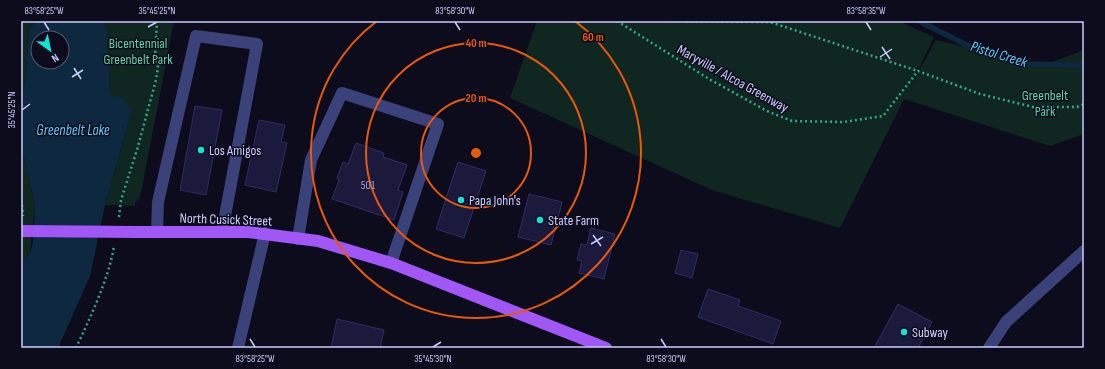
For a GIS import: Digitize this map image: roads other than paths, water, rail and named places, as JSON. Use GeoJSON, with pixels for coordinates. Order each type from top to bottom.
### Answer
{"type":"FeatureCollection","features":[{"type":"Feature","properties":{"kind":"main road","name":"North Cusick Street"},"geometry":{"type":"LineString","coordinates":[[21,231],[222,232],[265,234],[318,241],[391,263],[606,348]]}},
{"type":"Feature","properties":{"kind":"lane"},"geometry":{"type":"LineString","coordinates":[[157,232],[158,202],[196,36],[257,44],[222,232]]}},
{"type":"Feature","properties":{"kind":"lane"},"geometry":{"type":"LineString","coordinates":[[298,239],[311,160],[342,93],[438,124],[391,263]]}},
{"type":"Feature","properties":{"kind":"lane"},"geometry":{"type":"LineString","coordinates":[[238,348],[265,234]]}},
{"type":"Feature","properties":{"kind":"lane"},"geometry":{"type":"LineString","coordinates":[[989,348],[1006,322],[1084,251]]}},
{"type":"Feature","properties":{"kind":"water","name":"Greenbelt Lake"},"geometry":{"type":"Polygon","coordinates":[[[35,21],[103,21],[107,32],[110,94],[123,98],[132,110],[105,205],[90,276],[58,348],[21,348],[21,270],[25,258],[30,253],[33,243],[35,206],[21,147],[21,96],[25,87],[29,31],[35,21]]]}},
{"type":"Feature","properties":{"kind":"waterway","name":"Pistol Creek"},"geometry":{"type":"LineString","coordinates":[[919,21],[979,51],[1026,64],[1084,65]]}},
{"type":"Feature","properties":{"kind":"place","name":"Los Amigos"},"geometry":{"type":"Point","coordinates":[201,150]}},
{"type":"Feature","properties":{"kind":"place","name":"Papa John's"},"geometry":{"type":"Point","coordinates":[461,200]}},
{"type":"Feature","properties":{"kind":"place","name":"State Farm"},"geometry":{"type":"Point","coordinates":[540,220]}},
{"type":"Feature","properties":{"kind":"place","name":"Subway"},"geometry":{"type":"Point","coordinates":[904,332]}},
{"type":"Feature","properties":{"kind":"park label","name":"Bicentennial Greenbelt Park"},"geometry":{"type":"Point","coordinates":[138,52]}},
{"type":"Feature","properties":{"kind":"park label","name":"Greenbelt Park"},"geometry":{"type":"Point","coordinates":[1045,104]}}]}
